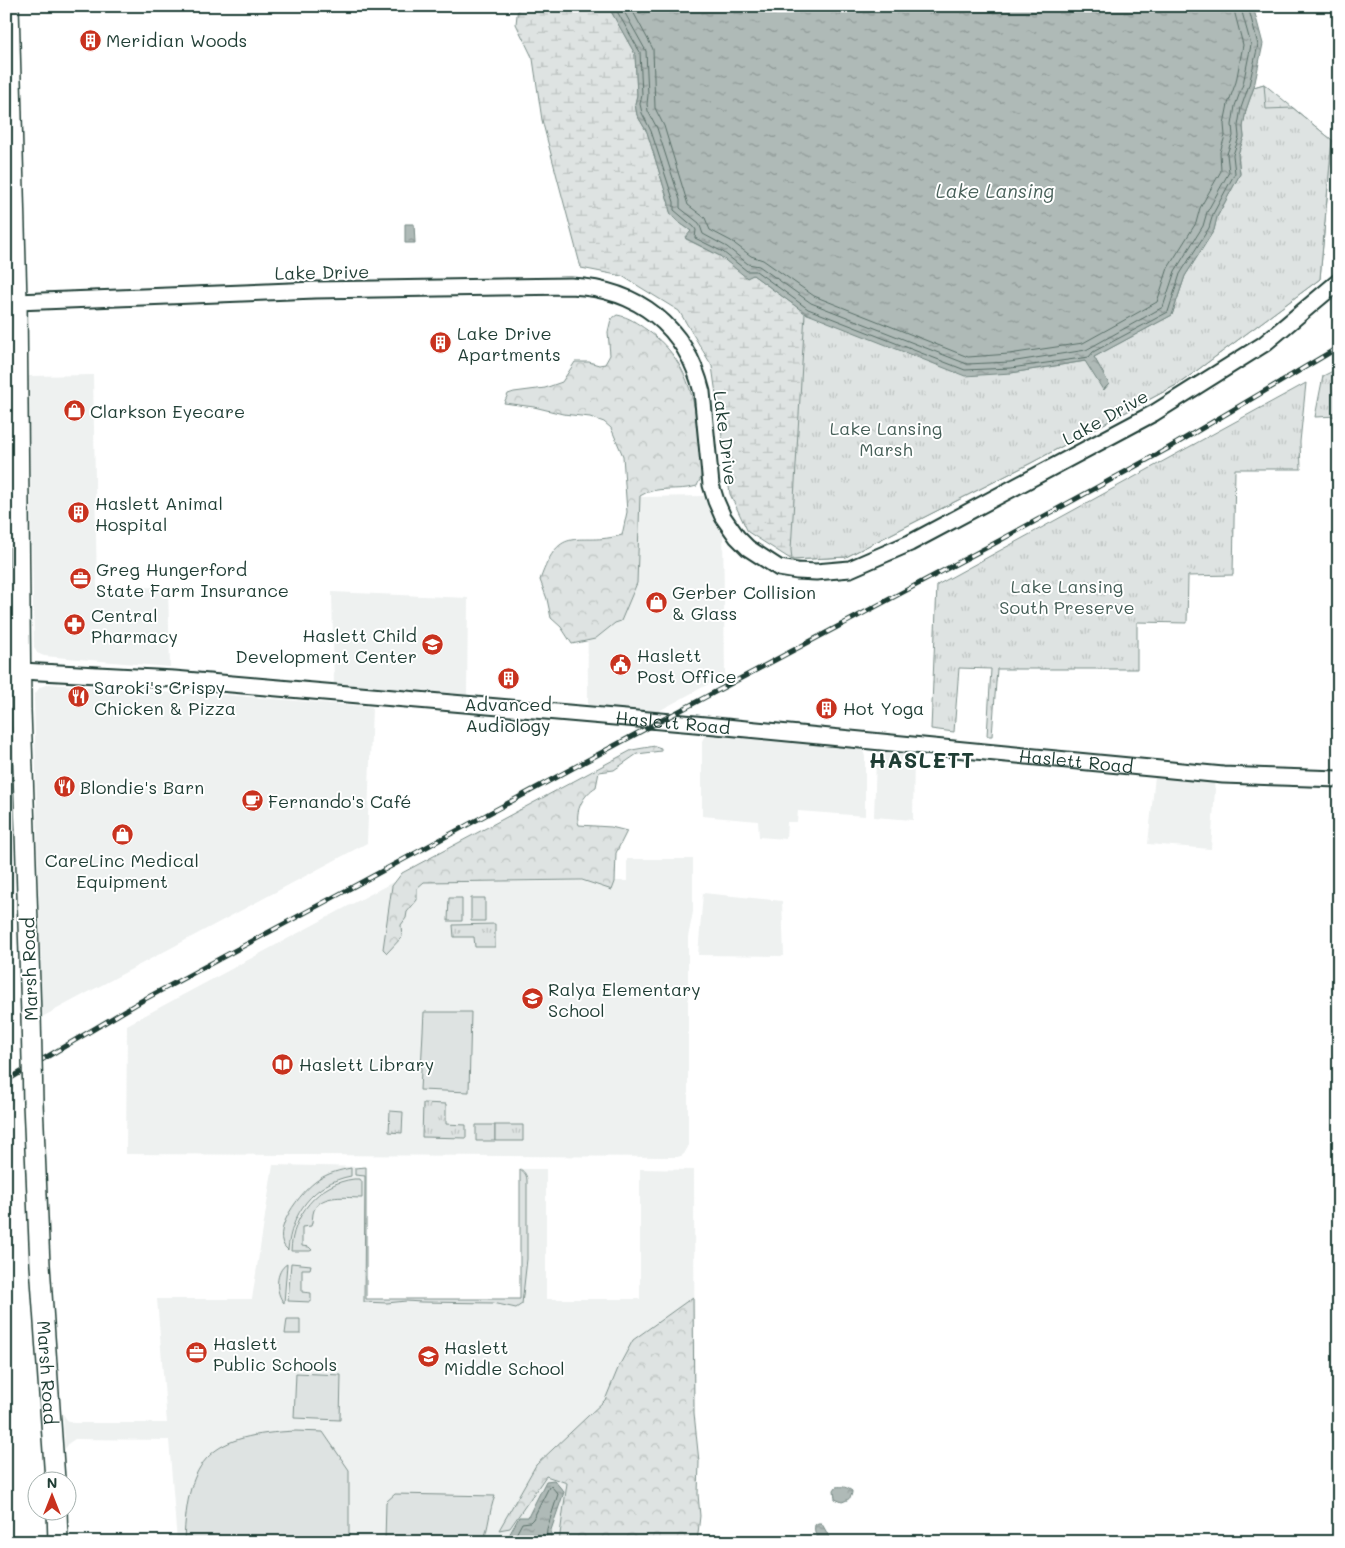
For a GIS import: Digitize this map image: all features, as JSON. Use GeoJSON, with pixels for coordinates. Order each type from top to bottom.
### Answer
{"type":"FeatureCollection","features":[{"type":"Feature","properties":{"kind":"main road","name":"Marsh Road"},"geometry":{"type":"LineString","coordinates":[[9,6],[17,302],[13,671],[31,1015],[40,1265],[54,1470]]}},
{"type":"Feature","properties":{"kind":"main road"},"geometry":{"type":"LineString","coordinates":[[57,1520],[58,1542]]}},
{"type":"Feature","properties":{"kind":"street","name":"Lake Drive"},"geometry":{"type":"LineString","coordinates":[[17,302],[314,290],[571,286],[612,292],[637,303],[660,319],[670,329],[694,364],[702,392],[711,485],[723,518],[748,548],[779,568],[797,572],[816,572],[850,569],[910,544],[1154,412],[1264,344],[1335,285]]}},
{"type":"Feature","properties":{"kind":"street","name":"Haslett Road"},"geometry":{"type":"LineString","coordinates":[[13,671],[174,679],[695,724],[1223,775],[1339,779]]}},
{"type":"Feature","properties":{"kind":"shaded area"},"geometry":{"type":"Polygon","coordinates":[[[93,375],[97,588],[168,587],[170,667],[44,656],[37,653],[34,647],[28,376],[93,375]]]}},
{"type":"Feature","properties":{"kind":"shaded area"},"geometry":{"type":"Polygon","coordinates":[[[707,496],[712,512],[723,530],[725,675],[657,712],[588,708],[587,544],[636,544],[636,497],[707,496]]]}},
{"type":"Feature","properties":{"kind":"shaded area"},"geometry":{"type":"Polygon","coordinates":[[[332,592],[468,598],[467,697],[334,686],[332,592]]]}},
{"type":"Feature","properties":{"kind":"shaded area"},"geometry":{"type":"Polygon","coordinates":[[[49,684],[227,695],[372,707],[367,843],[42,1017],[34,698],[40,687],[49,684]]]}},
{"type":"Feature","properties":{"kind":"shaded area"},"geometry":{"type":"Polygon","coordinates":[[[710,733],[860,748],[865,757],[865,816],[798,811],[797,822],[787,822],[786,839],[759,837],[758,821],[702,816],[702,741],[705,735],[710,733]]]}},
{"type":"Feature","properties":{"kind":"shaded area"},"geometry":{"type":"Polygon","coordinates":[[[886,750],[914,753],[913,820],[874,817],[876,759],[879,752],[886,750]]]}},
{"type":"Feature","properties":{"kind":"shaded area"},"geometry":{"type":"Polygon","coordinates":[[[1155,776],[1214,784],[1211,849],[1148,844],[1155,776]]]}},
{"type":"Feature","properties":{"kind":"shaded area","name":"Ralya Elementary School"},"geometry":{"type":"Polygon","coordinates":[[[627,859],[693,859],[693,912],[688,937],[688,1147],[681,1156],[126,1154],[127,1025],[393,882],[627,881],[627,859]]]}},
{"type":"Feature","properties":{"kind":"shaded area"},"geometry":{"type":"Polygon","coordinates":[[[703,893],[782,901],[784,956],[698,955],[703,893]]]}},
{"type":"Feature","properties":{"kind":"shaded area","name":"Haslett Middle School"},"geometry":{"type":"Polygon","coordinates":[[[273,1165],[366,1167],[366,1299],[520,1299],[520,1169],[546,1169],[546,1299],[640,1299],[640,1169],[694,1170],[695,1542],[177,1542],[169,1440],[75,1439],[65,1449],[63,1414],[67,1420],[73,1423],[167,1423],[157,1299],[252,1299],[273,1165]]]}},
{"type":"Feature","properties":{"kind":"green space"},"geometry":{"type":"Polygon","coordinates":[[[518,6],[608,6],[635,54],[637,95],[635,104],[637,115],[647,132],[669,209],[676,220],[691,231],[686,239],[720,256],[747,277],[753,275],[805,313],[965,376],[1254,87],[1264,84],[1332,140],[1320,279],[1180,383],[1031,463],[846,557],[792,560],[748,532],[730,494],[712,366],[679,311],[622,276],[581,268],[542,120],[533,59],[516,24],[518,6]]]}},
{"type":"Feature","properties":{"kind":"green space","name":"Lake Lansing Marsh"},"geometry":{"type":"Polygon","coordinates":[[[1264,84],[1266,109],[1293,108],[1332,140],[1320,279],[1180,383],[1031,463],[846,557],[792,560],[791,550],[805,313],[1011,373],[1086,361],[1104,390],[1109,384],[1094,357],[1172,315],[1185,276],[1214,230],[1217,217],[1240,174],[1238,154],[1244,137],[1243,127],[1246,110],[1254,87],[1264,84]]]}},
{"type":"Feature","properties":{"kind":"green space"},"geometry":{"type":"Polygon","coordinates":[[[617,315],[636,323],[661,341],[672,353],[680,367],[692,396],[702,472],[697,486],[653,491],[640,496],[637,583],[621,621],[615,623],[595,639],[572,644],[561,627],[551,618],[540,580],[555,549],[563,543],[572,540],[622,535],[627,512],[623,456],[611,428],[604,422],[590,417],[504,403],[508,394],[545,388],[562,382],[575,362],[605,364],[610,355],[608,332],[611,319],[617,315]]]}},
{"type":"Feature","properties":{"kind":"green space"},"geometry":{"type":"Polygon","coordinates":[[[1339,368],[1339,416],[1315,417],[1323,376],[1339,368]]]}},
{"type":"Feature","properties":{"kind":"green space","name":"Lake Lansing South Preserve"},"geometry":{"type":"Polygon","coordinates":[[[1306,383],[1300,442],[1301,469],[1235,469],[1233,575],[1188,576],[1187,623],[1137,622],[1137,669],[997,669],[992,736],[987,736],[991,669],[959,668],[954,732],[931,729],[937,585],[1306,383]]]}},
{"type":"Feature","properties":{"kind":"green space"},"geometry":{"type":"Polygon","coordinates":[[[655,746],[661,748],[661,751],[637,754],[614,770],[599,772],[596,787],[584,798],[579,809],[579,825],[611,827],[627,831],[616,853],[615,882],[612,890],[582,880],[424,882],[417,888],[417,900],[407,912],[406,918],[401,925],[402,937],[387,953],[383,949],[392,886],[402,873],[632,750],[655,746]]]}},
{"type":"Feature","properties":{"kind":"green space"},"geometry":{"type":"Polygon","coordinates":[[[449,898],[462,898],[462,921],[448,921],[449,898]]]}},
{"type":"Feature","properties":{"kind":"green space"},"geometry":{"type":"Polygon","coordinates":[[[471,898],[485,898],[485,921],[471,921],[471,898]]]}},
{"type":"Feature","properties":{"kind":"green space"},"geometry":{"type":"Polygon","coordinates":[[[495,924],[495,947],[475,947],[474,937],[454,937],[453,925],[495,924]]]}},
{"type":"Feature","properties":{"kind":"green space"},"geometry":{"type":"Polygon","coordinates":[[[424,1012],[471,1012],[469,1092],[420,1090],[424,1012]]]}},
{"type":"Feature","properties":{"kind":"green space"},"geometry":{"type":"Polygon","coordinates":[[[423,1103],[446,1104],[446,1124],[466,1125],[466,1138],[422,1137],[423,1103]]]}},
{"type":"Feature","properties":{"kind":"green space"},"geometry":{"type":"Polygon","coordinates":[[[390,1111],[403,1112],[402,1133],[389,1132],[390,1111]]]}},
{"type":"Feature","properties":{"kind":"green space"},"geometry":{"type":"Polygon","coordinates":[[[476,1125],[495,1125],[495,1141],[476,1141],[476,1125]]]}},
{"type":"Feature","properties":{"kind":"green space"},"geometry":{"type":"Polygon","coordinates":[[[495,1125],[523,1125],[523,1141],[495,1141],[495,1125]]]}},
{"type":"Feature","properties":{"kind":"green space"},"geometry":{"type":"Polygon","coordinates":[[[366,1167],[366,1299],[520,1299],[520,1169],[523,1171],[527,1181],[527,1259],[522,1304],[516,1308],[493,1303],[364,1302],[365,1176],[355,1175],[355,1168],[366,1167]]]}},
{"type":"Feature","properties":{"kind":"green space"},"geometry":{"type":"Polygon","coordinates":[[[351,1168],[351,1176],[326,1185],[306,1202],[294,1224],[288,1250],[283,1243],[282,1234],[284,1223],[296,1202],[311,1185],[322,1178],[334,1172],[351,1168]]]}},
{"type":"Feature","properties":{"kind":"green space"},"geometry":{"type":"Polygon","coordinates":[[[360,1179],[362,1182],[362,1198],[342,1197],[323,1201],[313,1212],[311,1226],[302,1227],[302,1246],[309,1247],[312,1250],[291,1251],[296,1226],[309,1203],[329,1187],[360,1179]]]}},
{"type":"Feature","properties":{"kind":"green space"},"geometry":{"type":"Polygon","coordinates":[[[291,1263],[311,1265],[310,1269],[302,1269],[302,1292],[311,1293],[311,1302],[288,1301],[291,1263]]]}},
{"type":"Feature","properties":{"kind":"green space"},"geometry":{"type":"Polygon","coordinates":[[[287,1264],[284,1303],[279,1294],[278,1277],[283,1267],[287,1264]]]}},
{"type":"Feature","properties":{"kind":"green space"},"geometry":{"type":"Polygon","coordinates":[[[693,1297],[694,1413],[699,1462],[698,1494],[700,1516],[697,1542],[559,1542],[567,1483],[546,1476],[510,1528],[499,1530],[536,1465],[605,1400],[619,1366],[633,1340],[693,1297]]]}},
{"type":"Feature","properties":{"kind":"green space"},"geometry":{"type":"Polygon","coordinates":[[[287,1319],[300,1319],[300,1334],[285,1334],[287,1319]]]}},
{"type":"Feature","properties":{"kind":"green space"},"geometry":{"type":"Polygon","coordinates":[[[296,1373],[341,1375],[340,1420],[294,1418],[296,1373]]]}},
{"type":"Feature","properties":{"kind":"green space"},"geometry":{"type":"Polygon","coordinates":[[[323,1432],[349,1470],[349,1542],[184,1542],[186,1513],[191,1489],[198,1470],[209,1456],[224,1445],[243,1438],[267,1433],[323,1432]]]}},
{"type":"Feature","properties":{"kind":"green space"},"geometry":{"type":"Polygon","coordinates":[[[395,1494],[495,1496],[483,1542],[385,1542],[386,1502],[395,1494]]]}},
{"type":"Feature","properties":{"kind":"water","name":"Lake Lansing"},"geometry":{"type":"Polygon","coordinates":[[[608,6],[1253,6],[1263,44],[1254,87],[1246,110],[1243,127],[1244,137],[1238,154],[1240,174],[1217,217],[1214,230],[1185,276],[1172,315],[1094,357],[1109,384],[1103,390],[1085,361],[1011,373],[965,376],[805,313],[753,275],[747,278],[720,256],[685,238],[691,231],[673,217],[669,209],[647,132],[637,115],[635,104],[637,95],[635,54],[608,6]]]}},
{"type":"Feature","properties":{"kind":"water"},"geometry":{"type":"Polygon","coordinates":[[[405,224],[414,224],[415,243],[405,243],[405,224]]]}},
{"type":"Feature","properties":{"kind":"water"},"geometry":{"type":"Polygon","coordinates":[[[554,1480],[564,1492],[551,1530],[551,1542],[496,1542],[507,1539],[519,1517],[528,1517],[546,1481],[554,1480]]]}},
{"type":"Feature","properties":{"kind":"water"},"geometry":{"type":"Polygon","coordinates":[[[836,1487],[844,1487],[852,1491],[850,1497],[842,1502],[835,1499],[834,1490],[836,1487]]]}},
{"type":"Feature","properties":{"kind":"water"},"geometry":{"type":"Polygon","coordinates":[[[818,1523],[822,1524],[829,1537],[826,1541],[818,1539],[815,1534],[815,1525],[818,1523]]]}},
{"type":"Feature","properties":{"kind":"railway"},"geometry":{"type":"LineString","coordinates":[[6,1081],[143,1000],[1167,449],[1339,347]]}},
{"type":"Feature","properties":{"kind":"place","name":"Meridian Woods"},"geometry":{"type":"Point","coordinates":[90,40]}},
{"type":"Feature","properties":{"kind":"place","name":"Lake Drive Apartments"},"geometry":{"type":"Point","coordinates":[441,343]}},
{"type":"Feature","properties":{"kind":"place","name":"Clarkson Eyecare"},"geometry":{"type":"Point","coordinates":[74,411]}},
{"type":"Feature","properties":{"kind":"place","name":"Haslett Animal Hospital"},"geometry":{"type":"Point","coordinates":[79,513]}},
{"type":"Feature","properties":{"kind":"place","name":"Greg Hungerford State Farm Insurance"},"geometry":{"type":"Point","coordinates":[80,579]}},
{"type":"Feature","properties":{"kind":"place","name":"Gerber Collision & Glass"},"geometry":{"type":"Point","coordinates":[656,602]}},
{"type":"Feature","properties":{"kind":"place","name":"Central Pharmacy"},"geometry":{"type":"Point","coordinates":[75,625]}},
{"type":"Feature","properties":{"kind":"place","name":"Haslett Child Development Center"},"geometry":{"type":"Point","coordinates":[433,645]}},
{"type":"Feature","properties":{"kind":"place","name":"Haslett Post Office"},"geometry":{"type":"Point","coordinates":[621,665]}},
{"type":"Feature","properties":{"kind":"place","name":"Advanced Audiology"},"geometry":{"type":"Point","coordinates":[508,679]}},
{"type":"Feature","properties":{"kind":"place","name":"Saroki's Crispy Chicken & Pizza"},"geometry":{"type":"Point","coordinates":[78,697]}},
{"type":"Feature","properties":{"kind":"place","name":"Hot Yoga"},"geometry":{"type":"Point","coordinates":[827,708]}},
{"type":"Feature","properties":{"kind":"place","name":"Blondie's Barn"},"geometry":{"type":"Point","coordinates":[64,787]}},
{"type":"Feature","properties":{"kind":"place","name":"Fernando's Café"},"geometry":{"type":"Point","coordinates":[252,801]}},
{"type":"Feature","properties":{"kind":"place","name":"CareLinc Medical Equipment"},"geometry":{"type":"Point","coordinates":[122,835]}},
{"type":"Feature","properties":{"kind":"place","name":"Ralya Elementary School"},"geometry":{"type":"Point","coordinates":[532,999]}},
{"type":"Feature","properties":{"kind":"place","name":"Haslett Library"},"geometry":{"type":"Point","coordinates":[283,1064]}},
{"type":"Feature","properties":{"kind":"place","name":"Haslett Public Schools"},"geometry":{"type":"Point","coordinates":[197,1353]}},
{"type":"Feature","properties":{"kind":"place","name":"Haslett Middle School"},"geometry":{"type":"Point","coordinates":[428,1357]}},
{"type":"Feature","properties":{"kind":"district","name":"HASLETT"},"geometry":{"type":"Point","coordinates":[922,759]}}]}
